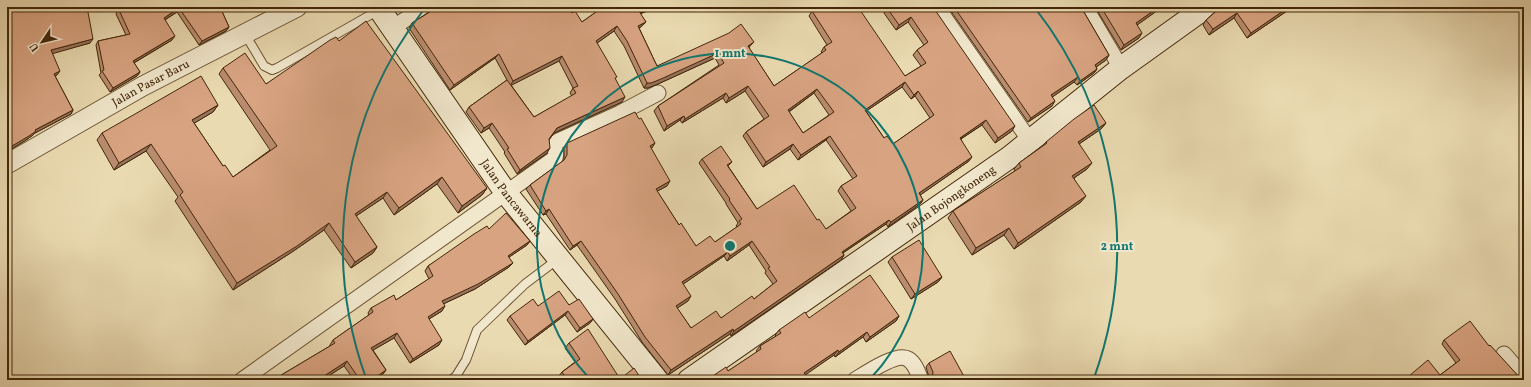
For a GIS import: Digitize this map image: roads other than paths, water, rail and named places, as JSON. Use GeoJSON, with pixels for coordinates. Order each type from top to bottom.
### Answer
{"type":"FeatureCollection","features":[{"type":"Feature","properties":{"kind":"main road","name":"Jalan Bojongkoneng"},"geometry":{"type":"LineString","coordinates":[[689,380],[1010,157],[1121,68],[1206,7]]}},
{"type":"Feature","properties":{"kind":"main road","name":"Jalan Pancawarna"},"geometry":{"type":"LineString","coordinates":[[379,8],[506,192],[657,380]]}},
{"type":"Feature","properties":{"kind":"street","name":"Jalan Pasar Baru"},"geometry":{"type":"LineString","coordinates":[[9,159],[143,86],[297,7]]}},
{"type":"Feature","properties":{"kind":"street"},"geometry":{"type":"LineString","coordinates":[[392,28],[425,7]]}},
{"type":"Feature","properties":{"kind":"street"},"geometry":{"type":"LineString","coordinates":[[938,7],[1030,142]]}},
{"type":"Feature","properties":{"kind":"street"},"geometry":{"type":"LineString","coordinates":[[1085,7],[1121,68]]}},
{"type":"Feature","properties":{"kind":"street"},"geometry":{"type":"LineString","coordinates":[[242,380],[555,158],[556,153],[554,146],[558,141],[620,113],[658,93]]}},
{"type":"Feature","properties":{"kind":"street"},"geometry":{"type":"LineString","coordinates":[[1504,354],[1524,377]]}},
{"type":"Feature","properties":{"kind":"street"},"geometry":{"type":"LineString","coordinates":[[854,380],[890,360],[900,357],[908,359],[914,365],[921,380]]}},
{"type":"Feature","properties":{"kind":"lane"},"geometry":{"type":"LineString","coordinates":[[246,34],[264,66],[272,70],[379,8]]}},
{"type":"Feature","properties":{"kind":"lane"},"geometry":{"type":"LineString","coordinates":[[455,379],[466,360],[477,330],[525,284],[559,259]]}}]}
